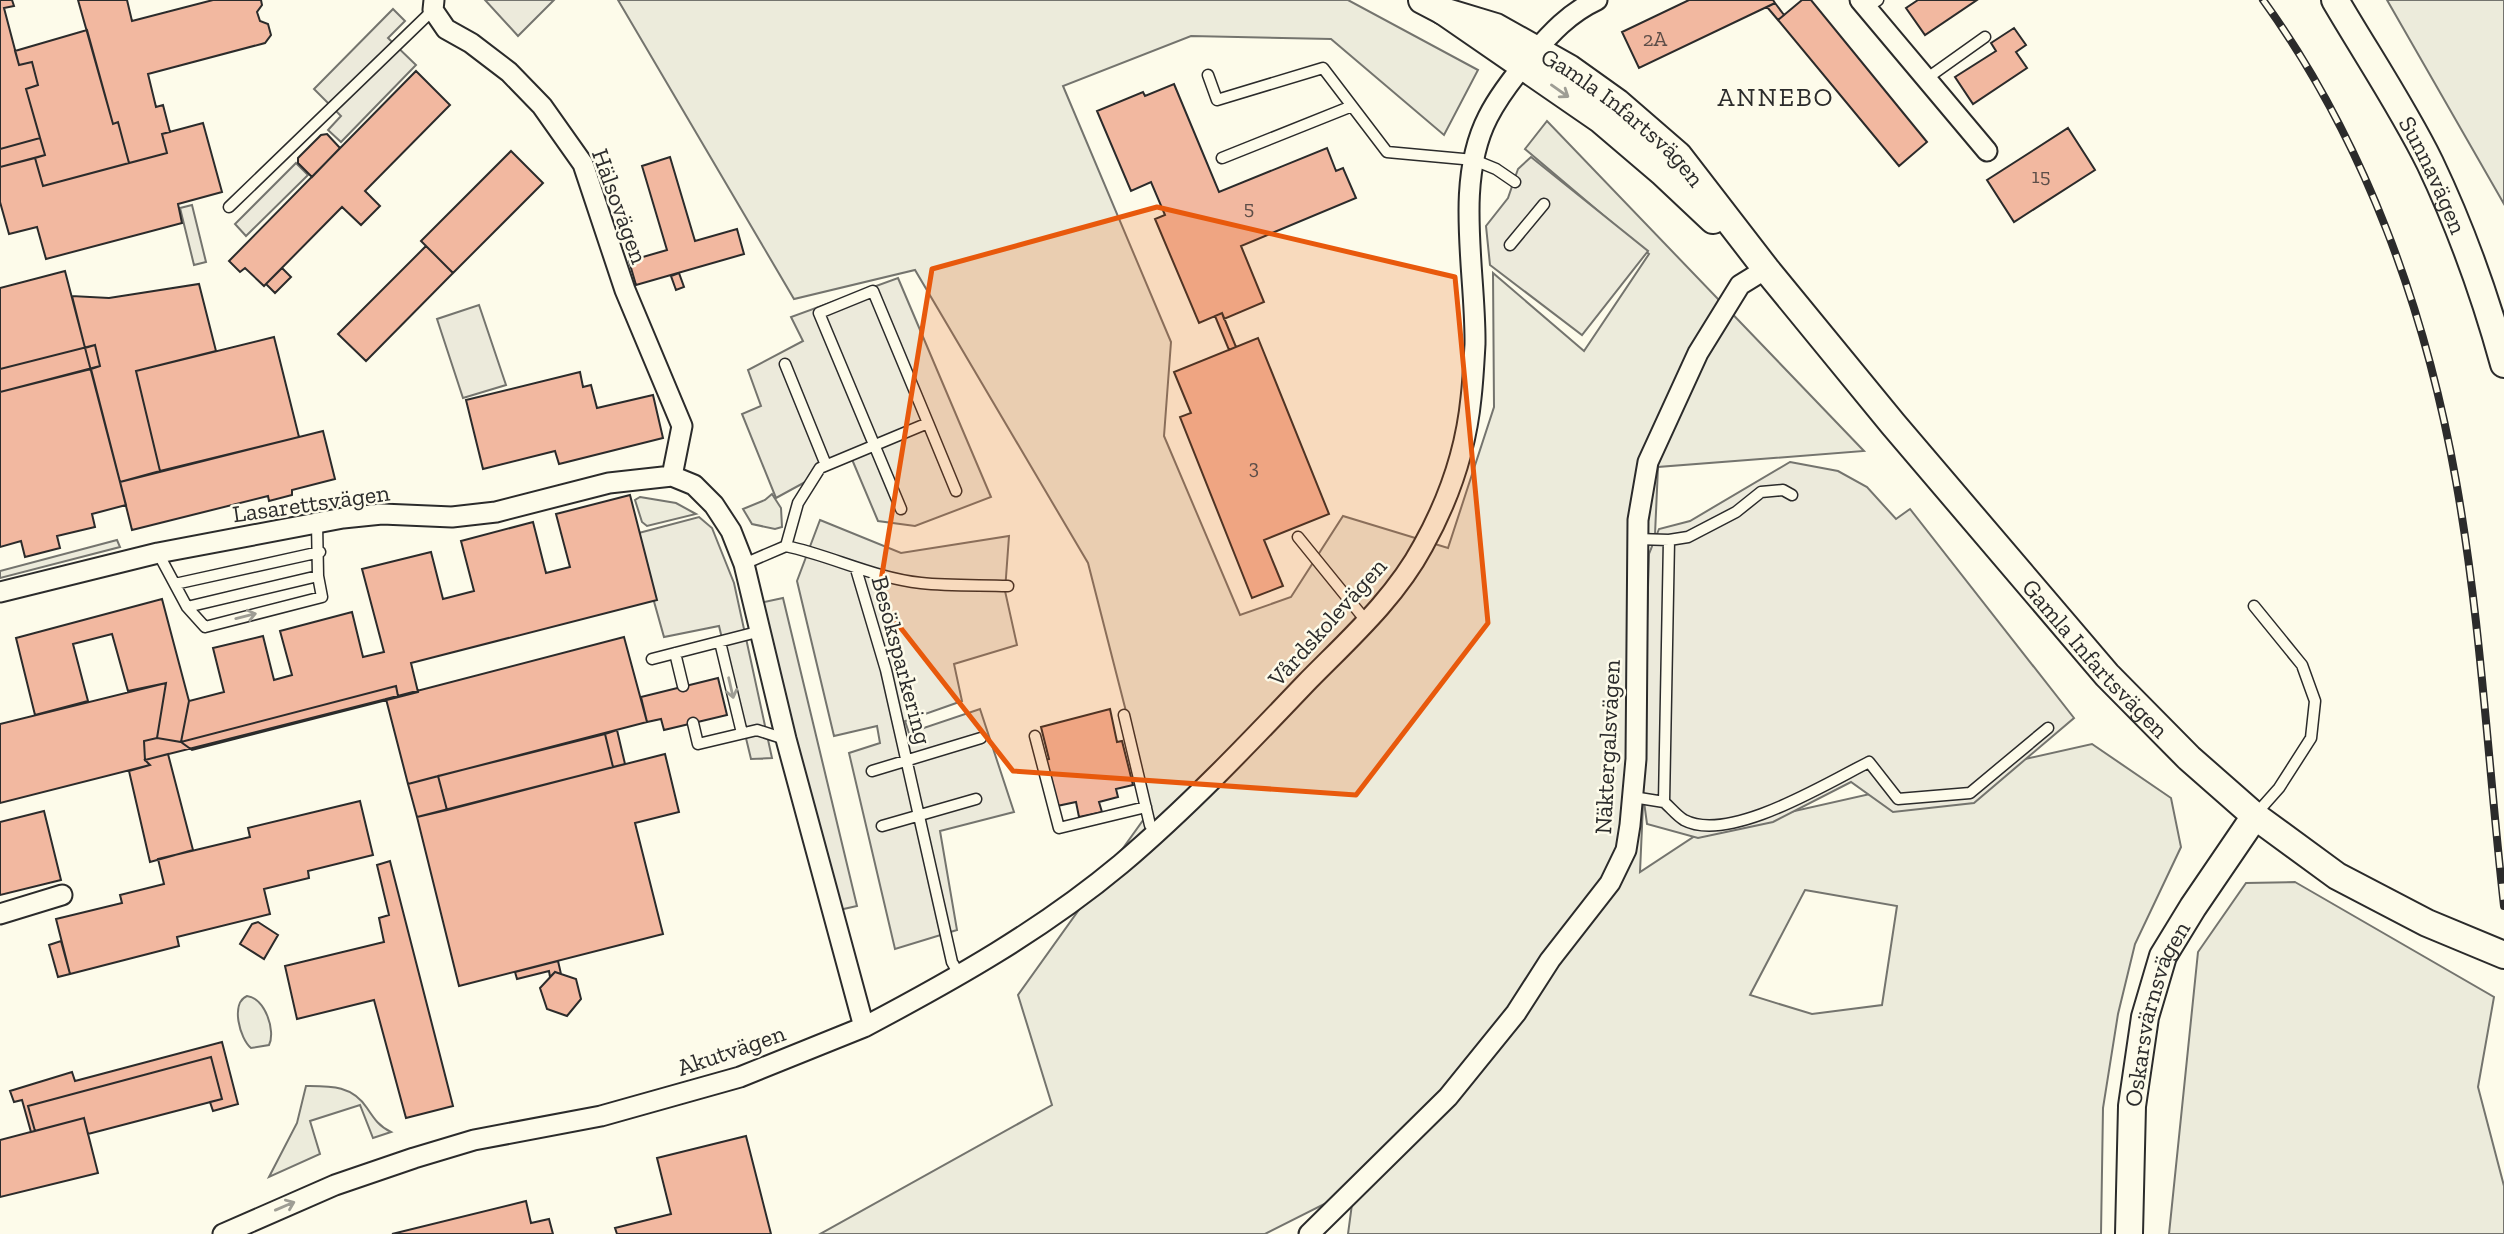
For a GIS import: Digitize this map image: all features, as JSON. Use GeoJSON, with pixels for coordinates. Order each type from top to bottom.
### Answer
{"type":"FeatureCollection","features":[{"type":"Feature","properties":{"kind":"street","name":"Vårdskolevägen"},"geometry":{"type":"LineString","coordinates":[[864,1027],[960,976],[1055,915],[1119,865],[1218,775],[1367,622],[1393,591],[1423,547],[1446,497],[1462,448],[1471,401],[1475,343],[1470,232],[1474,160],[1486,119],[1505,88],[1554,29],[1580,8],[1597,0]]}},
{"type":"Feature","properties":{"kind":"street","name":"Sunnavägen"},"geometry":{"type":"LineString","coordinates":[[2335,0],[2428,160],[2457,221],[2488,305],[2504,364]]}},
{"type":"Feature","properties":{"kind":"street"},"geometry":{"type":"LineString","coordinates":[[1868,3],[1926,79],[1987,152]]}},
{"type":"Feature","properties":{"kind":"street","name":"Hälsovägen"},"geometry":{"type":"LineString","coordinates":[[433,5],[446,29],[471,43],[509,72],[542,106],[583,164],[625,290],[682,426],[672,476]]}},
{"type":"Feature","properties":{"kind":"street","name":"Gamla Infartsvägen"},"geometry":{"type":"LineString","coordinates":[[1433,6],[1496,27],[1530,58],[1618,103],[1678,155],[1766,269],[1893,424],[2107,674],[2189,758],[2255,816],[2337,876],[2427,923],[2504,955]]}},
{"type":"Feature","properties":{"kind":"street","name":"Näktergalsvägen"},"geometry":{"type":"LineString","coordinates":[[1309,1234],[1448,1097],[1516,1013],[1550,960],[1610,883],[1626,850],[1636,760],[1638,520],[1648,462],[1698,353],[1740,285],[1766,269]]}},
{"type":"Feature","properties":{"kind":"street"},"geometry":{"type":"LineString","coordinates":[[672,476],[694,485],[714,505],[731,531],[744,564],[786,739],[864,1027]]}},
{"type":"Feature","properties":{"kind":"street","name":"Lasarettsvägen"},"geometry":{"type":"LineString","coordinates":[[0,592],[158,553],[317,523],[382,514],[452,517],[496,512],[610,483],[672,476]]}},
{"type":"Feature","properties":{"kind":"street","name":"Oskarsvärnsvägen"},"geometry":{"type":"LineString","coordinates":[[2129,1234],[2132,1106],[2145,1017],[2163,956],[2255,816]]}},
{"type":"Feature","properties":{"kind":"street"},"geometry":{"type":"LineString","coordinates":[[0,914],[62,895]]}},
{"type":"Feature","properties":{"kind":"street","name":"Akutvägen"},"geometry":{"type":"LineString","coordinates":[[223,1234],[335,1185],[474,1140],[601,1116],[740,1077],[864,1027]]}},
{"type":"Feature","properties":{"kind":"lane"},"geometry":{"type":"LineString","coordinates":[[229,207],[433,5]]}},
{"type":"Feature","properties":{"kind":"lane"},"geometry":{"type":"LineString","coordinates":[[1926,79],[1985,37]]}},
{"type":"Feature","properties":{"kind":"lane"},"geometry":{"type":"LineString","coordinates":[[1208,75],[1217,100],[1323,68],[1387,152],[1474,160],[1496,169],[1515,182]]}},
{"type":"Feature","properties":{"kind":"lane"},"geometry":{"type":"LineString","coordinates":[[1222,158],[1352,106]]}},
{"type":"Feature","properties":{"kind":"lane"},"geometry":{"type":"LineString","coordinates":[[1510,245],[1544,204]]}},
{"type":"Feature","properties":{"kind":"lane"},"geometry":{"type":"LineString","coordinates":[[901,509],[819,313],[873,291],[956,491]]}},
{"type":"Feature","properties":{"kind":"lane"},"geometry":{"type":"LineString","coordinates":[[785,364],[826,465]]}},
{"type":"Feature","properties":{"kind":"lane"},"geometry":{"type":"LineString","coordinates":[[744,564],[786,545],[798,503],[820,468],[928,424]]}},
{"type":"Feature","properties":{"kind":"lane"},"geometry":{"type":"LineString","coordinates":[[1637,539],[1669,540],[1688,537],[1736,512],[1761,492],[1783,490],[1792,495]]}},
{"type":"Feature","properties":{"kind":"lane"},"geometry":{"type":"LineString","coordinates":[[158,553],[187,607],[205,627],[322,597],[318,576],[320,552],[317,523]]}},
{"type":"Feature","properties":{"kind":"lane"},"geometry":{"type":"LineString","coordinates":[[1298,537],[1367,622]]}},
{"type":"Feature","properties":{"kind":"lane"},"geometry":{"type":"LineString","coordinates":[[1664,802],[1669,540]]}},
{"type":"Feature","properties":{"kind":"lane","name":"Besöksparkering"},"geometry":{"type":"LineString","coordinates":[[786,545],[819,553],[856,569],[920,583],[1008,586]]}},
{"type":"Feature","properties":{"kind":"lane"},"geometry":{"type":"LineString","coordinates":[[176,584],[320,552]]}},
{"type":"Feature","properties":{"kind":"lane","name":"Besöksparkering"},"geometry":{"type":"LineString","coordinates":[[856,569],[886,670],[952,962],[960,976]]}},
{"type":"Feature","properties":{"kind":"lane"},"geometry":{"type":"LineString","coordinates":[[187,607],[318,576]]}},
{"type":"Feature","properties":{"kind":"lane"},"geometry":{"type":"LineString","coordinates":[[2254,606],[2302,665],[2315,701],[2311,738],[2279,788],[2255,816]]}},
{"type":"Feature","properties":{"kind":"lane"},"geometry":{"type":"LineString","coordinates":[[652,659],[761,631]]}},
{"type":"Feature","properties":{"kind":"lane"},"geometry":{"type":"LineString","coordinates":[[720,642],[742,733]]}},
{"type":"Feature","properties":{"kind":"lane"},"geometry":{"type":"LineString","coordinates":[[675,653],[683,686]]}},
{"type":"Feature","properties":{"kind":"lane"},"geometry":{"type":"LineString","coordinates":[[1124,715],[1150,825],[1156,833]]}},
{"type":"Feature","properties":{"kind":"lane"},"geometry":{"type":"LineString","coordinates":[[693,723],[698,744],[757,730],[786,739]]}},
{"type":"Feature","properties":{"kind":"lane"},"geometry":{"type":"LineString","coordinates":[[1633,797],[1664,802],[1685,820],[1712,827],[1769,813],[1868,762],[1898,799],[1969,793],[2048,729]]}},
{"type":"Feature","properties":{"kind":"lane"},"geometry":{"type":"LineString","coordinates":[[1035,736],[1059,828],[1146,807]]}},
{"type":"Feature","properties":{"kind":"lane","name":"Besöksparkering"},"geometry":{"type":"LineString","coordinates":[[872,771],[981,738]]}},
{"type":"Feature","properties":{"kind":"lane"},"geometry":{"type":"LineString","coordinates":[[882,826],[976,800]]}},
{"type":"Feature","properties":{"kind":"highlighted area"},"geometry":{"type":"Polygon","coordinates":[[[1157,207],[1455,277],[1488,623],[1356,795],[1013,771],[878,599],[932,269],[1157,207]]]}},
{"type":"Feature","properties":{"kind":"shaded area"},"geometry":{"type":"Polygon","coordinates":[[[485,0],[554,0],[518,36],[485,0]]]}},
{"type":"Feature","properties":{"kind":"shaded area"},"geometry":{"type":"Polygon","coordinates":[[[618,0],[1348,0],[1478,70],[1444,135],[1331,39],[1191,36],[1063,86],[1171,342],[1164,436],[1240,615],[1291,597],[1343,516],[1448,548],[1494,407],[1493,273],[1584,351],[1649,254],[1525,149],[1547,121],[1864,451],[1658,467],[1640,872],[1701,832],[2092,744],[2171,798],[2181,847],[2135,944],[2118,1014],[2103,1108],[2101,1234],[1348,1234],[1354,1189],[1265,1234],[820,1234],[1052,1105],[1018,995],[1151,809],[1088,563],[915,270],[794,299],[618,0]],[[1805,890],[1750,995],[1812,1014],[1882,1005],[1897,906],[1805,890]]]}},
{"type":"Feature","properties":{"kind":"shaded area"},"geometry":{"type":"Polygon","coordinates":[[[2387,0],[2504,0],[2504,204],[2387,0]]]}},
{"type":"Feature","properties":{"kind":"shaded area"},"geometry":{"type":"Polygon","coordinates":[[[393,9],[405,21],[388,38],[416,65],[341,142],[328,130],[341,116],[314,89],[393,9]]]}},
{"type":"Feature","properties":{"kind":"shaded area"},"geometry":{"type":"Polygon","coordinates":[[[1531,157],[1648,251],[1582,335],[1490,265],[1486,226],[1508,198],[1518,169],[1531,157]]]}},
{"type":"Feature","properties":{"kind":"shaded area"},"geometry":{"type":"Polygon","coordinates":[[[296,163],[308,175],[246,236],[235,224],[296,163]]]}},
{"type":"Feature","properties":{"kind":"shaded area"},"geometry":{"type":"Polygon","coordinates":[[[192,205],[206,262],[194,265],[180,208],[192,205]]]}},
{"type":"Feature","properties":{"kind":"shaded area"},"geometry":{"type":"Polygon","coordinates":[[[898,278],[991,497],[915,526],[878,521],[851,457],[776,498],[742,414],[761,406],[748,370],[803,341],[791,317],[898,278]]]}},
{"type":"Feature","properties":{"kind":"shaded area"},"geometry":{"type":"Polygon","coordinates":[[[479,305],[506,385],[463,398],[437,319],[479,305]]]}},
{"type":"Feature","properties":{"kind":"shaded area"},"geometry":{"type":"Polygon","coordinates":[[[1790,462],[1838,471],[1867,487],[1896,519],[1910,509],[2074,718],[1974,803],[1893,812],[1851,782],[1773,822],[1698,838],[1647,824],[1642,787],[1649,554],[1659,529],[1690,521],[1790,462]]]}},
{"type":"Feature","properties":{"kind":"shaded area"},"geometry":{"type":"Polygon","coordinates":[[[772,494],[781,508],[782,527],[775,529],[752,524],[743,509],[765,500],[772,494]]]}},
{"type":"Feature","properties":{"kind":"shaded area"},"geometry":{"type":"Polygon","coordinates":[[[640,497],[676,503],[696,514],[647,526],[642,522],[635,500],[640,497]]]}},
{"type":"Feature","properties":{"kind":"shaded area"},"geometry":{"type":"Polygon","coordinates":[[[699,517],[712,528],[734,583],[772,758],[751,759],[719,626],[664,637],[635,534],[699,517]]]}},
{"type":"Feature","properties":{"kind":"shaded area"},"geometry":{"type":"Polygon","coordinates":[[[820,520],[901,553],[1009,536],[1005,591],[1017,645],[954,664],[962,701],[905,721],[909,733],[980,709],[1014,812],[940,831],[957,930],[895,949],[849,753],[880,743],[877,726],[834,736],[797,581],[820,520]]]}},
{"type":"Feature","properties":{"kind":"shaded area"},"geometry":{"type":"Polygon","coordinates":[[[117,540],[120,547],[0,578],[0,571],[117,540]]]}},
{"type":"Feature","properties":{"kind":"shaded area"},"geometry":{"type":"Polygon","coordinates":[[[783,598],[857,906],[839,910],[760,603],[783,598]]]}},
{"type":"Feature","properties":{"kind":"shaded area"},"geometry":{"type":"Polygon","coordinates":[[[2295,882],[2494,997],[2478,1087],[2504,1186],[2504,1234],[2169,1234],[2198,952],[2246,883],[2295,882]]]}},
{"type":"Feature","properties":{"kind":"shaded area"},"geometry":{"type":"Polygon","coordinates":[[[247,996],[264,1009],[270,1024],[269,1045],[251,1048],[243,1037],[238,1013],[242,1000],[247,996]]]}},
{"type":"Feature","properties":{"kind":"shaded area"},"geometry":{"type":"Polygon","coordinates":[[[306,1086],[340,1088],[355,1095],[378,1122],[391,1132],[373,1138],[360,1105],[310,1121],[320,1154],[269,1177],[297,1123],[306,1086]]]}},
{"type":"Feature","properties":{"kind":"building"},"geometry":{"type":"Polygon","coordinates":[[[0,0],[12,0],[14,6],[4,8],[19,65],[32,62],[38,85],[26,89],[40,138],[0,149],[0,0]]]}},
{"type":"Feature","properties":{"kind":"building"},"geometry":{"type":"Polygon","coordinates":[[[78,0],[127,0],[132,21],[213,0],[261,0],[262,5],[257,12],[260,21],[268,24],[271,35],[265,43],[148,74],[156,107],[163,105],[170,132],[162,134],[167,153],[129,163],[118,122],[113,124],[78,0]]]}},
{"type":"Feature","properties":{"kind":"building"},"geometry":{"type":"Polygon","coordinates":[[[1689,0],[1773,0],[1775,3],[1639,68],[1622,32],[1689,0]]]}},
{"type":"Feature","properties":{"kind":"building"},"geometry":{"type":"Polygon","coordinates":[[[1802,0],[1811,0],[1927,142],[1899,166],[1778,20],[1802,0]]]}},
{"type":"Feature","properties":{"kind":"building"},"geometry":{"type":"Polygon","coordinates":[[[1918,0],[1977,0],[1925,35],[1906,8],[1918,0]]]}},
{"type":"Feature","properties":{"kind":"building"},"geometry":{"type":"Polygon","coordinates":[[[1775,3],[1784,15],[1778,20],[1767,7],[1775,3]]]}},
{"type":"Feature","properties":{"kind":"building"},"geometry":{"type":"Polygon","coordinates":[[[2014,28],[2026,45],[2016,52],[2027,68],[1973,104],[1955,77],[1996,51],[1991,43],[2014,28]]]}},
{"type":"Feature","properties":{"kind":"building"},"geometry":{"type":"Polygon","coordinates":[[[87,30],[113,124],[118,122],[129,163],[43,186],[35,158],[45,155],[26,89],[38,85],[32,62],[19,65],[15,51],[87,30]]]}},
{"type":"Feature","properties":{"kind":"building"},"geometry":{"type":"Polygon","coordinates":[[[416,71],[450,105],[365,191],[380,206],[361,225],[342,207],[264,286],[245,268],[240,272],[229,261],[416,71]]]}},
{"type":"Feature","properties":{"kind":"building"},"geometry":{"type":"Polygon","coordinates":[[[1174,84],[1219,192],[1327,148],[1336,171],[1343,168],[1356,198],[1241,246],[1264,302],[1224,319],[1222,313],[1199,323],[1155,219],[1165,215],[1151,182],[1131,191],[1097,111],[1143,92],[1145,96],[1174,84]]]}},
{"type":"Feature","properties":{"kind":"building"},"geometry":{"type":"Polygon","coordinates":[[[203,123],[222,192],[178,204],[182,223],[46,259],[37,227],[9,234],[0,202],[0,167],[35,158],[43,186],[167,153],[162,134],[203,123]]]}},
{"type":"Feature","properties":{"kind":"building"},"geometry":{"type":"Polygon","coordinates":[[[2068,128],[2095,170],[2014,222],[1987,180],[2068,128]]]}},
{"type":"Feature","properties":{"kind":"building"},"geometry":{"type":"Polygon","coordinates":[[[327,134],[340,148],[312,177],[298,163],[298,158],[321,135],[327,134]]]}},
{"type":"Feature","properties":{"kind":"building"},"geometry":{"type":"Polygon","coordinates":[[[40,138],[45,155],[0,167],[0,149],[40,138]]]}},
{"type":"Feature","properties":{"kind":"building"},"geometry":{"type":"Polygon","coordinates":[[[511,151],[543,183],[453,273],[421,241],[511,151]]]}},
{"type":"Feature","properties":{"kind":"building"},"geometry":{"type":"Polygon","coordinates":[[[670,157],[695,241],[737,229],[744,254],[636,285],[629,261],[667,250],[642,166],[670,157]]]}},
{"type":"Feature","properties":{"kind":"building"},"geometry":{"type":"Polygon","coordinates":[[[426,246],[453,273],[366,361],[338,334],[426,246]]]}},
{"type":"Feature","properties":{"kind":"building"},"geometry":{"type":"Polygon","coordinates":[[[282,268],[291,277],[275,293],[266,284],[282,268]]]}},
{"type":"Feature","properties":{"kind":"building"},"geometry":{"type":"Polygon","coordinates":[[[65,271],[126,505],[92,514],[95,527],[57,536],[60,548],[25,557],[21,541],[0,547],[0,288],[65,271]]]}},
{"type":"Feature","properties":{"kind":"building"},"geometry":{"type":"Polygon","coordinates":[[[679,273],[684,287],[676,290],[671,276],[679,273]]]}},
{"type":"Feature","properties":{"kind":"building"},"geometry":{"type":"Polygon","coordinates":[[[199,284],[216,351],[136,371],[160,471],[120,482],[91,369],[100,366],[95,345],[85,348],[72,296],[109,298],[199,284]]]}},
{"type":"Feature","properties":{"kind":"building"},"geometry":{"type":"Polygon","coordinates":[[[1222,313],[1236,347],[1229,350],[1215,316],[1222,313]]]}},
{"type":"Feature","properties":{"kind":"building"},"geometry":{"type":"Polygon","coordinates":[[[274,337],[299,437],[160,471],[136,371],[274,337]]]}},
{"type":"Feature","properties":{"kind":"building"},"geometry":{"type":"Polygon","coordinates":[[[1258,338],[1329,514],[1264,540],[1283,586],[1252,598],[1180,417],[1191,413],[1174,372],[1258,338]]]}},
{"type":"Feature","properties":{"kind":"building"},"geometry":{"type":"Polygon","coordinates":[[[95,345],[100,366],[0,392],[0,369],[95,345]]]}},
{"type":"Feature","properties":{"kind":"building"},"geometry":{"type":"Polygon","coordinates":[[[91,369],[126,505],[92,514],[95,527],[57,536],[60,548],[25,557],[21,541],[0,547],[0,392],[91,369]]]}},
{"type":"Feature","properties":{"kind":"building"},"geometry":{"type":"Polygon","coordinates":[[[580,372],[583,387],[591,385],[597,408],[653,395],[663,438],[559,464],[555,451],[483,469],[466,400],[580,372]]]}},
{"type":"Feature","properties":{"kind":"building"},"geometry":{"type":"Polygon","coordinates":[[[323,431],[335,479],[292,490],[292,495],[269,501],[268,496],[132,530],[120,482],[323,431]]]}},
{"type":"Feature","properties":{"kind":"building"},"geometry":{"type":"Polygon","coordinates":[[[630,495],[657,600],[411,663],[418,692],[192,750],[181,742],[189,701],[224,692],[213,648],[263,636],[274,680],[292,675],[280,631],[352,612],[363,657],[384,652],[362,569],[431,552],[443,599],[474,591],[461,541],[533,522],[546,573],[570,567],[556,514],[630,495]]]}},
{"type":"Feature","properties":{"kind":"building"},"geometry":{"type":"Polygon","coordinates":[[[162,599],[189,701],[181,742],[157,738],[166,683],[128,691],[112,634],[73,644],[88,701],[35,715],[16,638],[162,599]]]}},
{"type":"Feature","properties":{"kind":"building"},"geometry":{"type":"Polygon","coordinates":[[[624,637],[647,722],[408,784],[386,699],[624,637]]]}},
{"type":"Feature","properties":{"kind":"building"},"geometry":{"type":"Polygon","coordinates":[[[718,678],[727,715],[664,730],[661,719],[647,722],[641,697],[718,678]]]}},
{"type":"Feature","properties":{"kind":"building"},"geometry":{"type":"Polygon","coordinates":[[[166,683],[157,738],[144,741],[145,760],[150,765],[0,803],[0,724],[166,683]]]}},
{"type":"Feature","properties":{"kind":"building"},"geometry":{"type":"Polygon","coordinates":[[[396,686],[398,696],[145,760],[144,741],[157,738],[181,742],[396,686]]]}},
{"type":"Feature","properties":{"kind":"building"},"geometry":{"type":"Polygon","coordinates":[[[1110,709],[1117,742],[1122,741],[1133,785],[1116,789],[1118,797],[1099,802],[1102,812],[1079,817],[1076,802],[1057,806],[1045,760],[1049,759],[1041,727],[1110,709]]]}},
{"type":"Feature","properties":{"kind":"building"},"geometry":{"type":"Polygon","coordinates":[[[617,730],[625,764],[613,767],[605,734],[617,730]]]}},
{"type":"Feature","properties":{"kind":"building"},"geometry":{"type":"Polygon","coordinates":[[[605,734],[613,767],[447,810],[438,776],[605,734]]]}},
{"type":"Feature","properties":{"kind":"building"},"geometry":{"type":"Polygon","coordinates":[[[168,754],[193,850],[150,862],[129,771],[150,765],[145,760],[168,754]]]}},
{"type":"Feature","properties":{"kind":"building"},"geometry":{"type":"Polygon","coordinates":[[[665,754],[679,812],[635,823],[663,934],[459,986],[417,817],[665,754]]]}},
{"type":"Feature","properties":{"kind":"building"},"geometry":{"type":"Polygon","coordinates":[[[438,776],[447,810],[417,817],[408,784],[438,776]]]}},
{"type":"Feature","properties":{"kind":"building"},"geometry":{"type":"Polygon","coordinates":[[[360,801],[373,855],[308,871],[309,878],[264,889],[270,914],[177,937],[179,946],[70,974],[56,919],[122,903],[120,895],[164,884],[158,859],[250,837],[248,828],[360,801]]]}},
{"type":"Feature","properties":{"kind":"building"},"geometry":{"type":"Polygon","coordinates":[[[44,811],[61,880],[0,895],[0,822],[44,811]]]}},
{"type":"Feature","properties":{"kind":"building"},"geometry":{"type":"Polygon","coordinates":[[[390,861],[453,1106],[406,1118],[374,1000],[297,1019],[285,966],[384,942],[379,918],[389,915],[377,865],[390,861]]]}},
{"type":"Feature","properties":{"kind":"building"},"geometry":{"type":"Polygon","coordinates":[[[258,922],[278,935],[264,959],[240,944],[252,924],[258,922]]]}},
{"type":"Feature","properties":{"kind":"building"},"geometry":{"type":"Polygon","coordinates":[[[61,941],[70,974],[58,977],[49,945],[61,941]]]}},
{"type":"Feature","properties":{"kind":"building"},"geometry":{"type":"Polygon","coordinates":[[[558,961],[561,974],[555,972],[550,977],[549,971],[517,979],[515,972],[558,961]]]}},
{"type":"Feature","properties":{"kind":"building"},"geometry":{"type":"Polygon","coordinates":[[[555,972],[576,979],[581,999],[567,1016],[547,1009],[540,988],[555,972]]]}},
{"type":"Feature","properties":{"kind":"building"},"geometry":{"type":"Polygon","coordinates":[[[222,1042],[238,1104],[213,1111],[210,1102],[222,1099],[211,1057],[28,1106],[35,1131],[31,1132],[22,1100],[14,1102],[10,1091],[72,1072],[75,1081],[222,1042]]]}},
{"type":"Feature","properties":{"kind":"building"},"geometry":{"type":"Polygon","coordinates":[[[211,1057],[222,1099],[88,1134],[84,1118],[35,1131],[28,1106],[211,1057]]]}},
{"type":"Feature","properties":{"kind":"building"},"geometry":{"type":"Polygon","coordinates":[[[84,1118],[98,1173],[0,1197],[0,1140],[84,1118]]]}},
{"type":"Feature","properties":{"kind":"building"},"geometry":{"type":"Polygon","coordinates":[[[746,1136],[771,1234],[617,1234],[615,1228],[671,1214],[657,1158],[746,1136]]]}},
{"type":"Feature","properties":{"kind":"building"},"geometry":{"type":"Polygon","coordinates":[[[526,1201],[531,1223],[549,1219],[553,1234],[392,1234],[526,1201]]]}},
{"type":"Feature","properties":{"kind":"railway"},"geometry":{"type":"LineString","coordinates":[[2263,0],[2299,54],[2361,169],[2409,291],[2428,354],[2465,534],[2504,906]]}},
{"type":"Feature","properties":{"kind":"district","name":"ANNEBO"},"geometry":{"type":"Point","coordinates":[1776,97]}}]}
